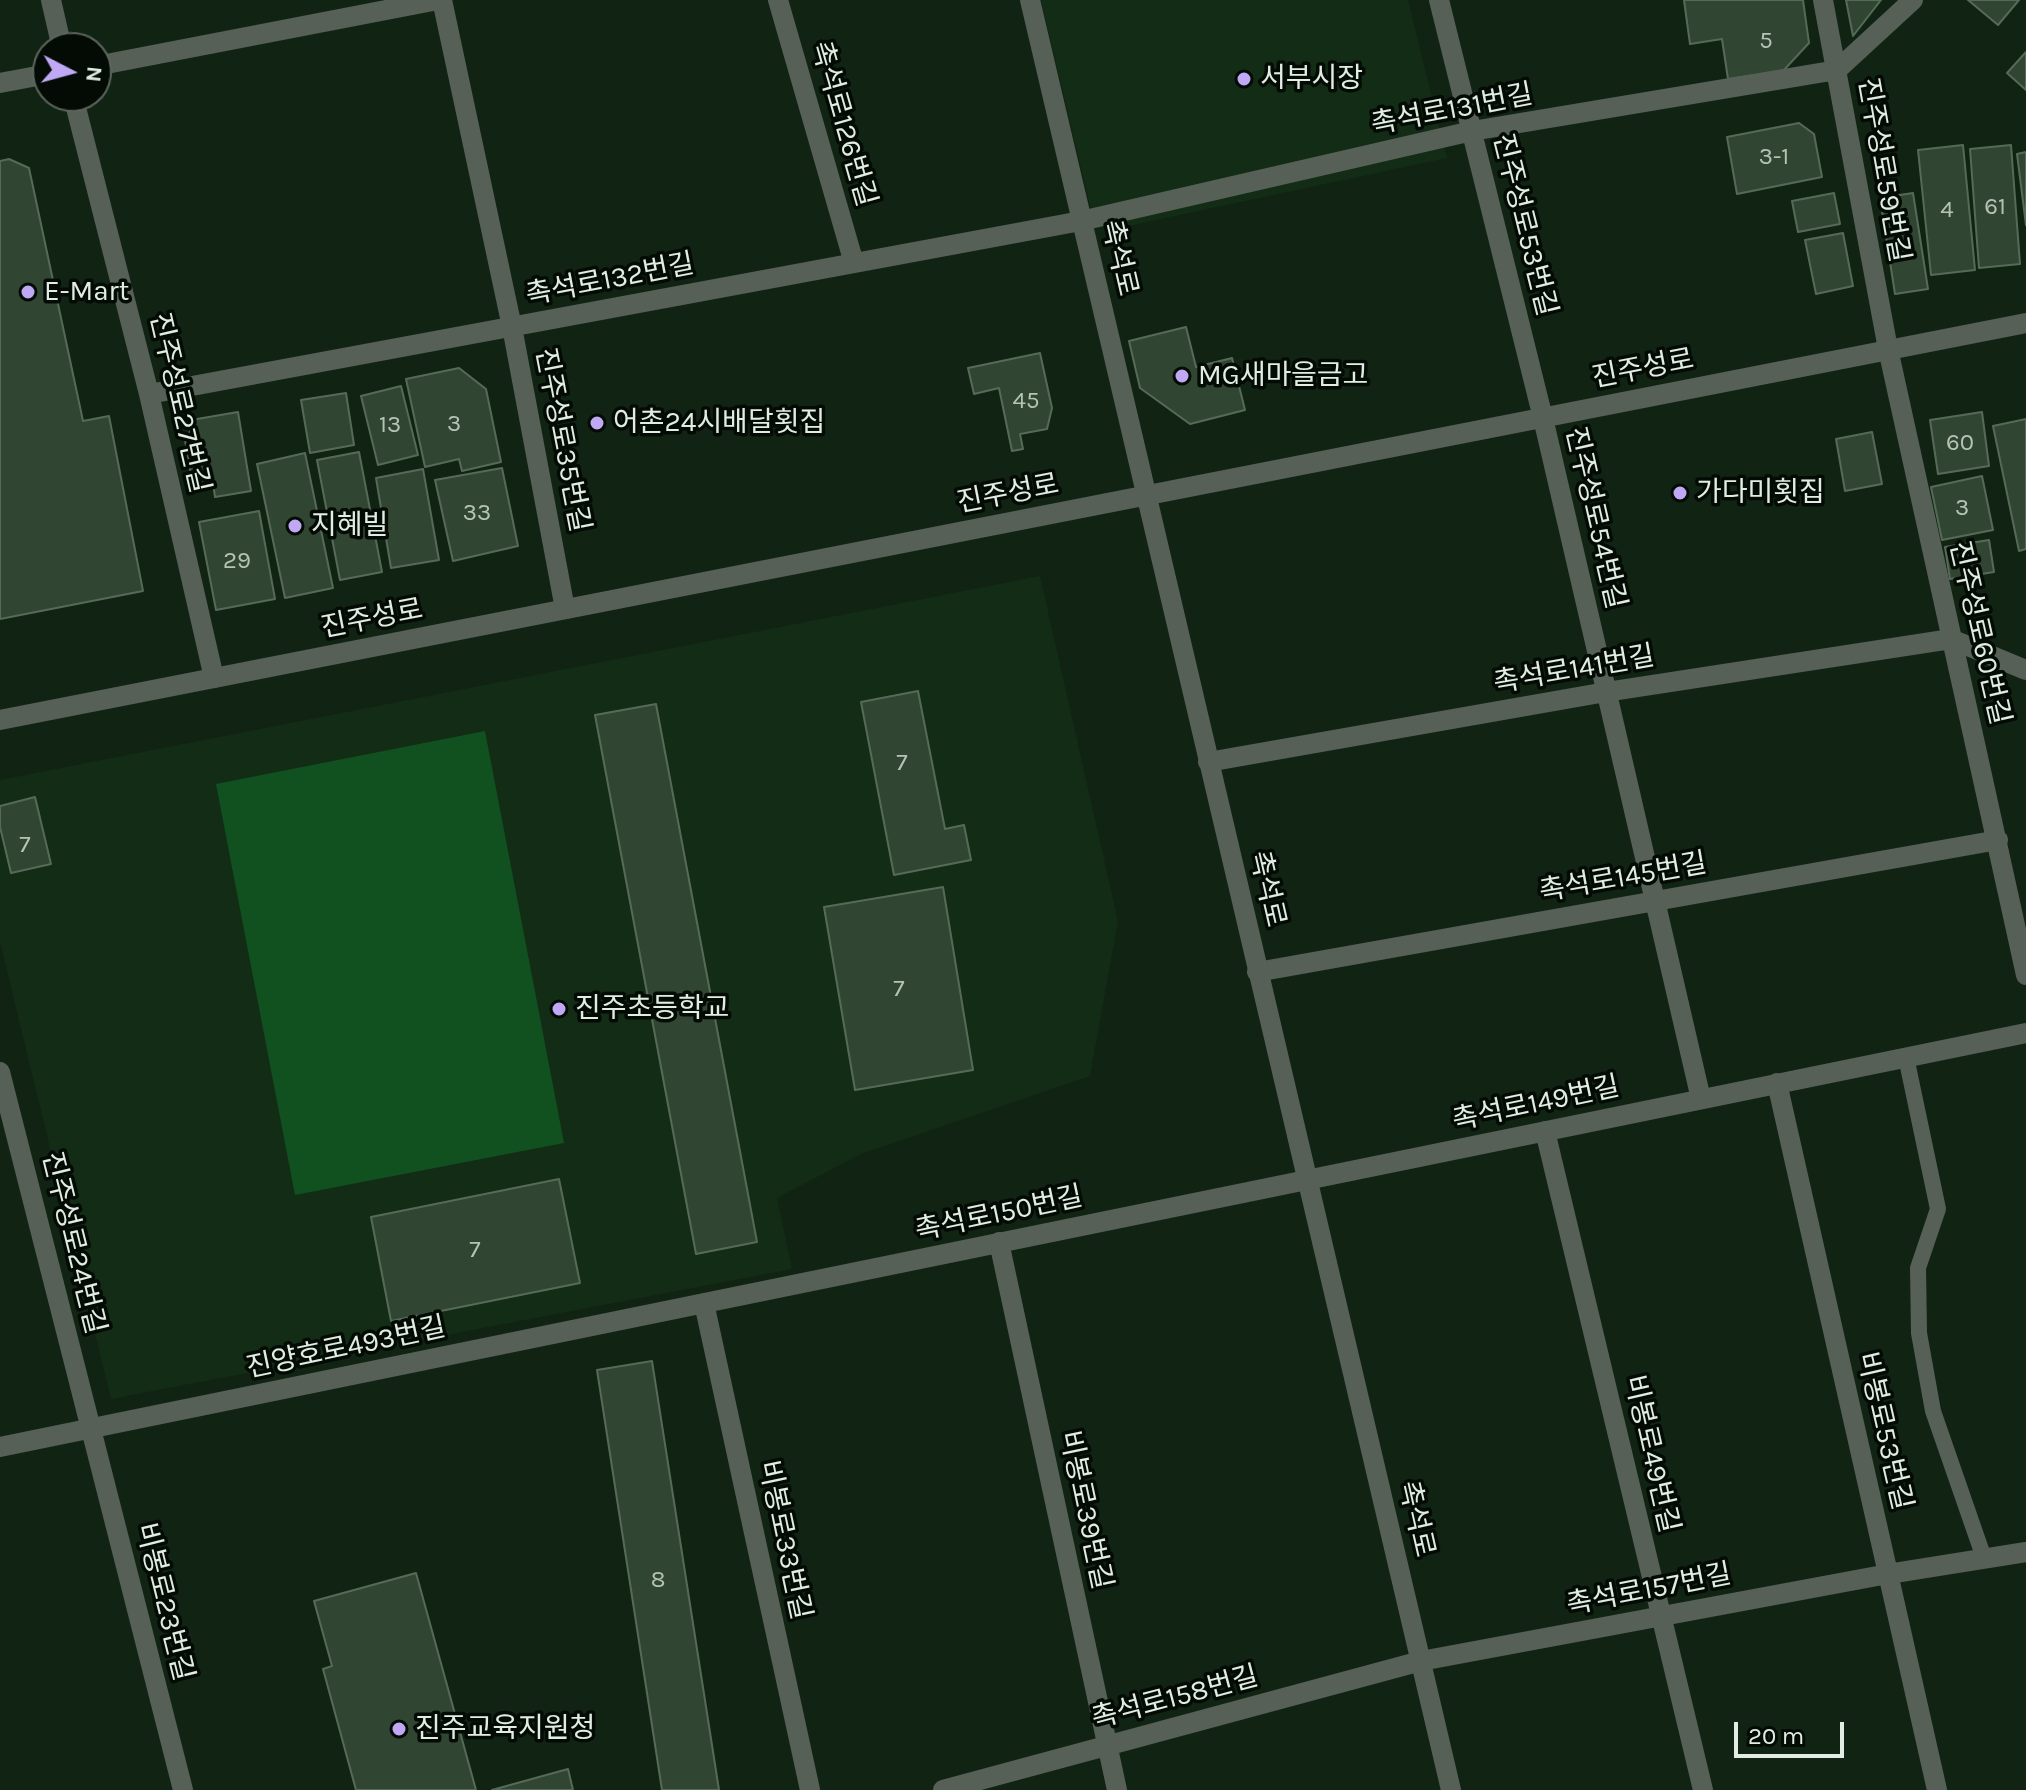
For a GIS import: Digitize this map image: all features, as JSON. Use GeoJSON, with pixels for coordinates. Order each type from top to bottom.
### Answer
{"type":"FeatureCollection","features":[{"type":"Feature","properties":{"kind":"street"},"geometry":{"type":"LineString","coordinates":[[51,0],[58,32]]}},
{"type":"Feature","properties":{"kind":"street"},"geometry":{"type":"LineString","coordinates":[[112,63],[440,0]]}},
{"type":"Feature","properties":{"kind":"street","name":"진주성로35번길"},"geometry":{"type":"LineString","coordinates":[[440,0],[512,327],[565,609]]}},
{"type":"Feature","properties":{"kind":"street","name":"촉석로126번길"},"geometry":{"type":"LineString","coordinates":[[778,0],[854,263]]}},
{"type":"Feature","properties":{"kind":"street","name":"촉석로"},"geometry":{"type":"LineString","coordinates":[[1030,0],[1451,1790]]}},
{"type":"Feature","properties":{"kind":"street","name":"진주성로53번길"},"geometry":{"type":"LineString","coordinates":[[1439,0],[1543,418]]}},
{"type":"Feature","properties":{"kind":"street","name":"진주성로59번길"},"geometry":{"type":"LineString","coordinates":[[1823,0],[1888,349]]}},
{"type":"Feature","properties":{"kind":"street"},"geometry":{"type":"LineString","coordinates":[[1837,70],[1913,0]]}},
{"type":"Feature","properties":{"kind":"street","name":"촉석로131번길"},"geometry":{"type":"LineString","coordinates":[[1081,221],[1472,131],[1837,70]]}},
{"type":"Feature","properties":{"kind":"street"},"geometry":{"type":"LineString","coordinates":[[0,83],[32,77]]}},
{"type":"Feature","properties":{"kind":"street","name":"진주성로27번길"},"geometry":{"type":"LineString","coordinates":[[77,112],[149,394],[214,678]]}},
{"type":"Feature","properties":{"kind":"street","name":"촉석로132번길"},"geometry":{"type":"LineString","coordinates":[[149,394],[1081,221]]}},
{"type":"Feature","properties":{"kind":"street","name":"진주성로"},"geometry":{"type":"LineString","coordinates":[[0,720],[2026,323]]}},
{"type":"Feature","properties":{"kind":"street","name":"진주성로60번길"},"geometry":{"type":"LineString","coordinates":[[1888,349],[2026,975]]}},
{"type":"Feature","properties":{"kind":"street","name":"진주성로54번길"},"geometry":{"type":"LineString","coordinates":[[1543,418],[1701,1099]]}},
{"type":"Feature","properties":{"kind":"street"},"geometry":{"type":"LineString","coordinates":[[1951,639],[2026,670]]}},
{"type":"Feature","properties":{"kind":"street","name":"촉석로141번길"},"geometry":{"type":"LineString","coordinates":[[1208,762],[1606,692],[1951,639]]}},
{"type":"Feature","properties":{"kind":"street","name":"촉석로145번길"},"geometry":{"type":"LineString","coordinates":[[1257,972],[1998,840]]}},
{"type":"Feature","properties":{"kind":"street","name":"촉석로149번길"},"geometry":{"type":"LineString","coordinates":[[1307,1180],[2026,1033]]}},
{"type":"Feature","properties":{"kind":"street","name":"진주성로24번길"},"geometry":{"type":"LineString","coordinates":[[0,1072],[91,1428]]}},
{"type":"Feature","properties":{"kind":"street","name":"비봉로53번길"},"geometry":{"type":"LineString","coordinates":[[1777,1083],[1937,1790]]}},
{"type":"Feature","properties":{"kind":"street","name":"비봉로49번길"},"geometry":{"type":"LineString","coordinates":[[1545,1131],[1703,1790]]}},
{"type":"Feature","properties":{"kind":"street","name":"촉석로150번길"},"geometry":{"type":"LineString","coordinates":[[704,1303],[1307,1180]]}},
{"type":"Feature","properties":{"kind":"street","name":"비봉로39번길"},"geometry":{"type":"LineString","coordinates":[[999,1242],[1117,1790]]}},
{"type":"Feature","properties":{"kind":"street","name":"진양호로493번길"},"geometry":{"type":"LineString","coordinates":[[0,1447],[704,1303]]}},
{"type":"Feature","properties":{"kind":"street","name":"비봉로33번길"},"geometry":{"type":"LineString","coordinates":[[704,1303],[810,1790]]}},
{"type":"Feature","properties":{"kind":"street","name":"비봉로23번길"},"geometry":{"type":"LineString","coordinates":[[91,1428],[183,1790]]}},
{"type":"Feature","properties":{"kind":"street","name":"촉석로157번길"},"geometry":{"type":"LineString","coordinates":[[1421,1661],[1888,1574],[2026,1552]]}},
{"type":"Feature","properties":{"kind":"street","name":"촉석로158번길"},"geometry":{"type":"LineString","coordinates":[[943,1790],[1421,1661]]}},
{"type":"Feature","properties":{"kind":"lane"},"geometry":{"type":"LineString","coordinates":[[1906,1057],[1938,1209],[1918,1268],[1919,1333],[1933,1411],[1984,1558]]}},
{"type":"Feature","properties":{"kind":"shaded area","name":"서부시장"},"geometry":{"type":"Polygon","coordinates":[[[1041,0],[1408,0],[1447,158],[1114,229],[1092,214],[1041,0]]]}},
{"type":"Feature","properties":{"kind":"shaded area","name":"진주초등학교"},"geometry":{"type":"Polygon","coordinates":[[[1040,576],[1118,921],[1090,1076],[861,1154],[777,1198],[792,1269],[111,1399],[0,942],[0,780],[1040,576]]]}},
{"type":"Feature","properties":{"kind":"green space"},"geometry":{"type":"Polygon","coordinates":[[[485,731],[564,1143],[295,1195],[216,784],[485,731]]]}},
{"type":"Feature","properties":{"kind":"building"},"geometry":{"type":"Polygon","coordinates":[[[1684,0],[1803,0],[1809,43],[1783,71],[1728,79],[1722,39],[1690,44],[1684,0]]]}},
{"type":"Feature","properties":{"kind":"building"},"geometry":{"type":"Polygon","coordinates":[[[1846,0],[1881,0],[1853,36],[1846,0]]]}},
{"type":"Feature","properties":{"kind":"building"},"geometry":{"type":"Polygon","coordinates":[[[1968,0],[2019,0],[1998,25],[1968,0]]]}},
{"type":"Feature","properties":{"kind":"building"},"geometry":{"type":"Polygon","coordinates":[[[2026,52],[2026,90],[2007,73],[2026,52]]]}},
{"type":"Feature","properties":{"kind":"building"},"geometry":{"type":"Polygon","coordinates":[[[1799,123],[1814,134],[1822,177],[1737,194],[1727,137],[1799,123]]]}},
{"type":"Feature","properties":{"kind":"building"},"geometry":{"type":"Polygon","coordinates":[[[1963,145],[1975,270],[1931,275],[1918,150],[1963,145]]]}},
{"type":"Feature","properties":{"kind":"building"},"geometry":{"type":"Polygon","coordinates":[[[2011,145],[2020,264],[1979,268],[1970,149],[2011,145]]]}},
{"type":"Feature","properties":{"kind":"building"},"geometry":{"type":"Polygon","coordinates":[[[2026,152],[2026,225],[2017,154],[2026,152]]]}},
{"type":"Feature","properties":{"kind":"building","name":"E-Mart"},"geometry":{"type":"Polygon","coordinates":[[[9,159],[29,168],[83,421],[109,416],[143,591],[0,619],[0,161],[9,159]]]}},
{"type":"Feature","properties":{"kind":"building"},"geometry":{"type":"Polygon","coordinates":[[[1834,193],[1840,224],[1798,232],[1792,201],[1834,193]]]}},
{"type":"Feature","properties":{"kind":"building"},"geometry":{"type":"Polygon","coordinates":[[[1913,193],[1928,289],[1895,294],[1880,198],[1913,193]]]}},
{"type":"Feature","properties":{"kind":"building"},"geometry":{"type":"Polygon","coordinates":[[[1843,233],[1853,286],[1816,294],[1805,240],[1843,233]]]}},
{"type":"Feature","properties":{"kind":"building"},"geometry":{"type":"Polygon","coordinates":[[[1186,327],[1196,367],[1232,358],[1245,410],[1190,424],[1140,388],[1129,341],[1186,327]]]}},
{"type":"Feature","properties":{"kind":"building"},"geometry":{"type":"Polygon","coordinates":[[[1040,353],[1052,408],[1047,429],[1020,434],[1023,449],[1012,451],[999,388],[974,394],[968,368],[1040,353]]]}},
{"type":"Feature","properties":{"kind":"building"},"geometry":{"type":"Polygon","coordinates":[[[459,368],[486,389],[501,462],[462,471],[459,459],[425,467],[406,379],[459,368]]]}},
{"type":"Feature","properties":{"kind":"building"},"geometry":{"type":"Polygon","coordinates":[[[401,386],[418,455],[378,465],[361,396],[401,386]]]}},
{"type":"Feature","properties":{"kind":"building"},"geometry":{"type":"Polygon","coordinates":[[[346,393],[354,445],[310,453],[301,400],[346,393]]]}},
{"type":"Feature","properties":{"kind":"building"},"geometry":{"type":"Polygon","coordinates":[[[238,412],[251,491],[215,497],[213,483],[193,486],[185,440],[197,419],[238,412]]]}},
{"type":"Feature","properties":{"kind":"building"},"geometry":{"type":"Polygon","coordinates":[[[1982,412],[1989,466],[1938,474],[1930,420],[1982,412]]]}},
{"type":"Feature","properties":{"kind":"building"},"geometry":{"type":"Polygon","coordinates":[[[2026,419],[2026,549],[2019,551],[1993,426],[2026,419]]]}},
{"type":"Feature","properties":{"kind":"building"},"geometry":{"type":"Polygon","coordinates":[[[1872,432],[1882,484],[1845,491],[1836,439],[1872,432]]]}},
{"type":"Feature","properties":{"kind":"building"},"geometry":{"type":"Polygon","coordinates":[[[359,452],[382,572],[340,580],[317,460],[359,452]]]}},
{"type":"Feature","properties":{"kind":"building","name":"지혜빌"},"geometry":{"type":"Polygon","coordinates":[[[305,453],[333,588],[285,598],[257,464],[305,453]]]}},
{"type":"Feature","properties":{"kind":"building"},"geometry":{"type":"Polygon","coordinates":[[[502,468],[518,546],[453,561],[435,480],[502,468]]]}},
{"type":"Feature","properties":{"kind":"building"},"geometry":{"type":"Polygon","coordinates":[[[423,469],[439,560],[391,568],[376,478],[423,469]]]}},
{"type":"Feature","properties":{"kind":"building"},"geometry":{"type":"Polygon","coordinates":[[[1982,476],[1993,530],[1942,540],[1931,487],[1982,476]]]}},
{"type":"Feature","properties":{"kind":"building"},"geometry":{"type":"Polygon","coordinates":[[[259,511],[275,599],[216,610],[199,522],[259,511]]]}},
{"type":"Feature","properties":{"kind":"building"},"geometry":{"type":"Polygon","coordinates":[[[1989,540],[1994,572],[1950,579],[1945,547],[1989,540]]]}},
{"type":"Feature","properties":{"kind":"building"},"geometry":{"type":"Polygon","coordinates":[[[918,691],[945,829],[964,825],[971,860],[894,875],[861,702],[918,691]]]}},
{"type":"Feature","properties":{"kind":"building"},"geometry":{"type":"Polygon","coordinates":[[[656,704],[757,1242],[696,1254],[595,715],[656,704]]]}},
{"type":"Feature","properties":{"kind":"building"},"geometry":{"type":"Polygon","coordinates":[[[35,797],[51,864],[11,873],[0,827],[0,806],[35,797]]]}},
{"type":"Feature","properties":{"kind":"building"},"geometry":{"type":"Polygon","coordinates":[[[943,887],[973,1070],[855,1090],[824,907],[943,887]]]}},
{"type":"Feature","properties":{"kind":"building"},"geometry":{"type":"Polygon","coordinates":[[[559,1179],[580,1283],[391,1321],[371,1217],[559,1179]]]}},
{"type":"Feature","properties":{"kind":"building"},"geometry":{"type":"Polygon","coordinates":[[[652,1361],[719,1790],[662,1790],[597,1370],[652,1361]]]}},
{"type":"Feature","properties":{"kind":"building","name":"진주교육지원청"},"geometry":{"type":"Polygon","coordinates":[[[416,1573],[476,1790],[356,1790],[323,1669],[332,1666],[314,1601],[416,1573]]]}},
{"type":"Feature","properties":{"kind":"building","name":"진주교육지원청"},"geometry":{"type":"Polygon","coordinates":[[[568,1769],[573,1790],[492,1790],[568,1769]]]}},
{"type":"Feature","properties":{"kind":"place","name":"서부시장"},"geometry":{"type":"Point","coordinates":[1244,79]}},
{"type":"Feature","properties":{"kind":"place","name":"E-Mart"},"geometry":{"type":"Point","coordinates":[28,292]}},
{"type":"Feature","properties":{"kind":"place","name":"MG새마을금고"},"geometry":{"type":"Point","coordinates":[1182,376]}},
{"type":"Feature","properties":{"kind":"place","name":"어촌24시배달횟집"},"geometry":{"type":"Point","coordinates":[597,423]}},
{"type":"Feature","properties":{"kind":"place","name":"가다미횟집"},"geometry":{"type":"Point","coordinates":[1680,493]}},
{"type":"Feature","properties":{"kind":"place","name":"지혜빌"},"geometry":{"type":"Point","coordinates":[295,526]}},
{"type":"Feature","properties":{"kind":"place","name":"진주초등학교"},"geometry":{"type":"Point","coordinates":[559,1009]}},
{"type":"Feature","properties":{"kind":"place","name":"진주교육지원청"},"geometry":{"type":"Point","coordinates":[399,1729]}}]}
